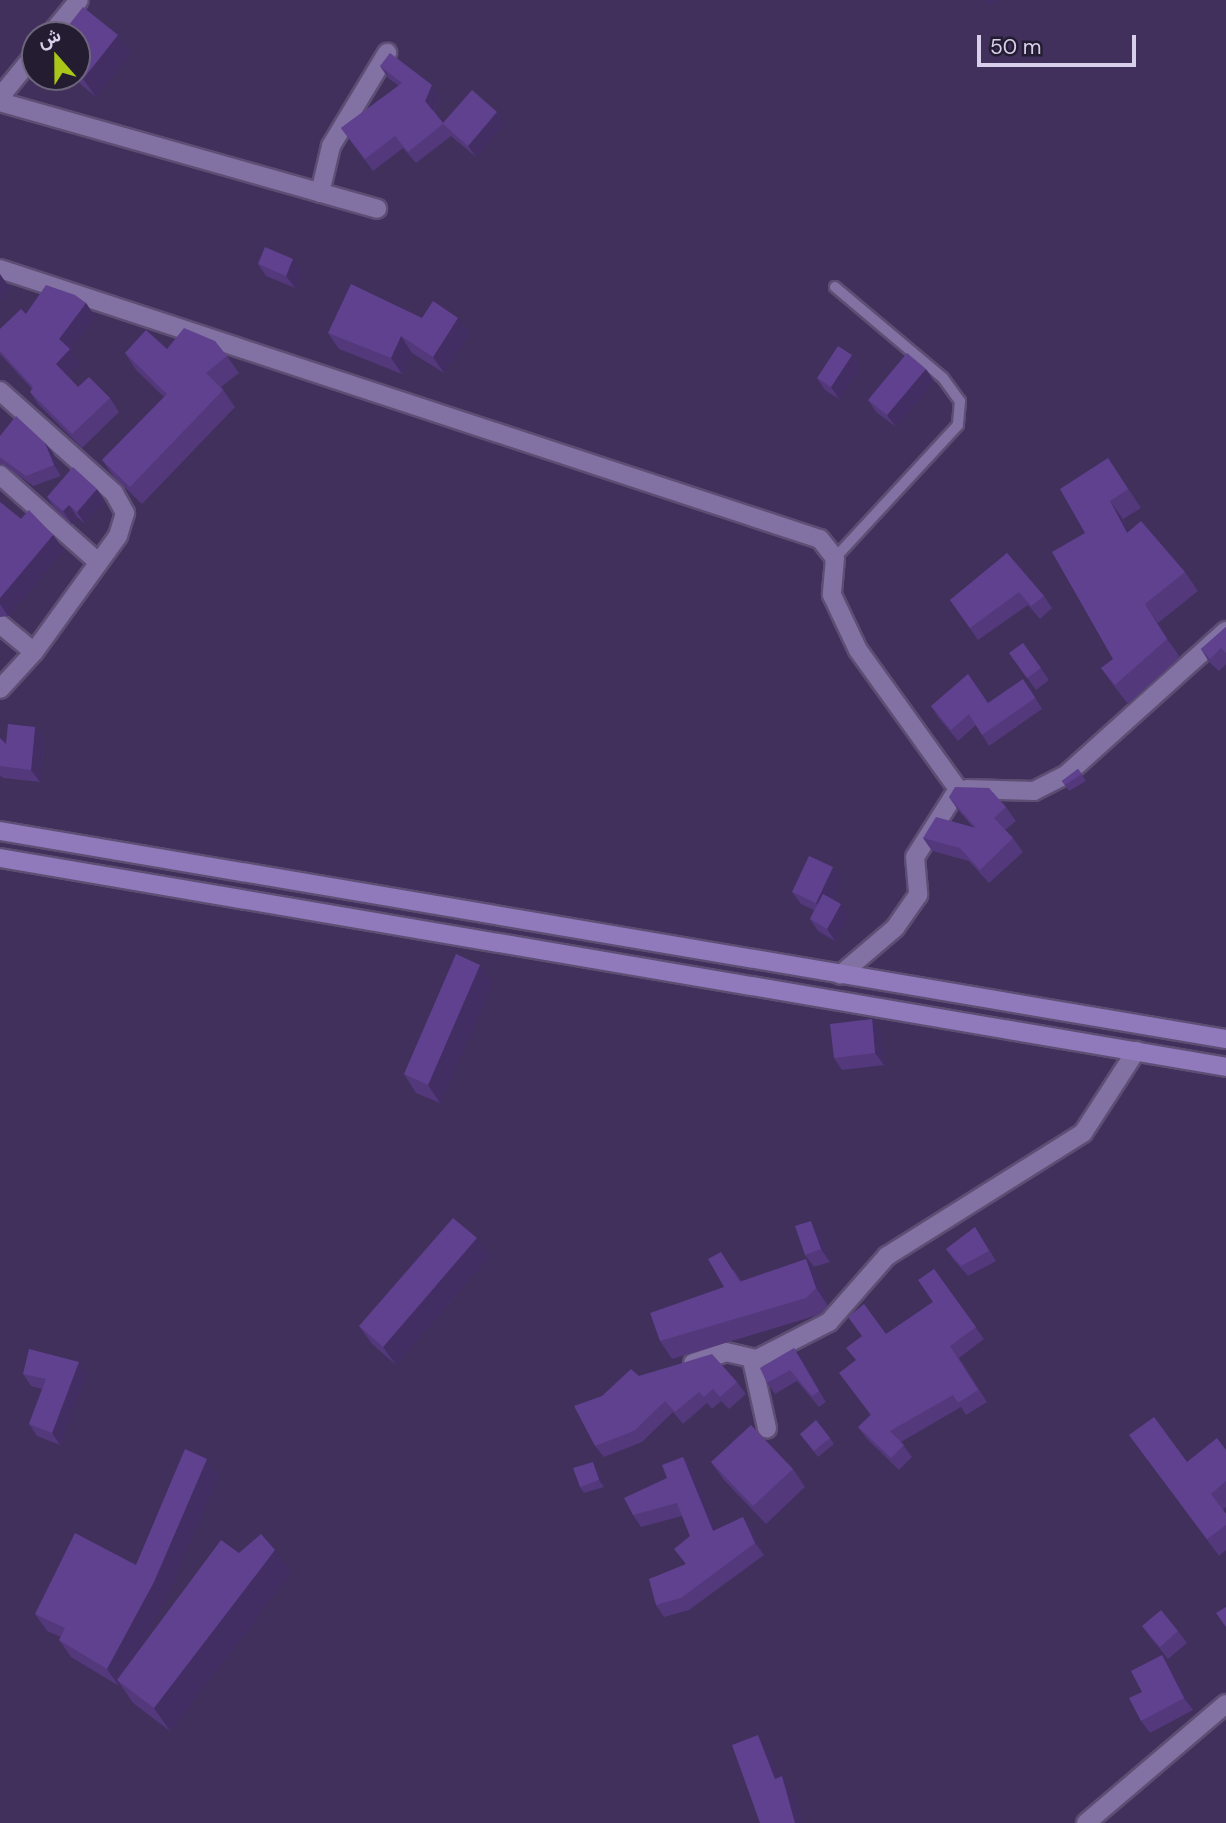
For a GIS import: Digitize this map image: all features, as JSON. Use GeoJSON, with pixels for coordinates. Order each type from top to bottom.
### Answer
{"type":"FeatureCollection","features":[{"type":"Feature","properties":{"kind":"main road"},"geometry":{"type":"LineString","coordinates":[[0,831],[1226,1039]]}},
{"type":"Feature","properties":{"kind":"main road"},"geometry":{"type":"LineString","coordinates":[[0,858],[1226,1067]]}},
{"type":"Feature","properties":{"kind":"street"},"geometry":{"type":"LineString","coordinates":[[62,21],[79,0]]}},
{"type":"Feature","properties":{"kind":"street"},"geometry":{"type":"LineString","coordinates":[[320,193],[331,146],[387,53]]}},
{"type":"Feature","properties":{"kind":"street"},"geometry":{"type":"LineString","coordinates":[[21,72],[0,99],[377,209]]}},
{"type":"Feature","properties":{"kind":"street"},"geometry":{"type":"LineString","coordinates":[[0,269],[785,523],[820,539],[835,558],[832,595],[858,650],[958,789]]}},
{"type":"Feature","properties":{"kind":"street"},"geometry":{"type":"LineString","coordinates":[[0,391],[120,499],[122,529],[34,652],[0,690]]}},
{"type":"Feature","properties":{"kind":"street"},"geometry":{"type":"LineString","coordinates":[[0,475],[99,563]]}},
{"type":"Feature","properties":{"kind":"street"},"geometry":{"type":"LineString","coordinates":[[0,624],[34,652]]}},
{"type":"Feature","properties":{"kind":"street"},"geometry":{"type":"LineString","coordinates":[[958,789],[1034,791],[1066,774],[1226,631]]}},
{"type":"Feature","properties":{"kind":"street"},"geometry":{"type":"LineString","coordinates":[[840,975],[895,928],[918,895],[915,857],[958,789]]}},
{"type":"Feature","properties":{"kind":"street"},"geometry":{"type":"LineString","coordinates":[[669,1372],[721,1353],[752,1360],[829,1322],[887,1256],[1054,1157],[1104,1107],[1136,1051]]}},
{"type":"Feature","properties":{"kind":"street"},"geometry":{"type":"LineString","coordinates":[[752,1360],[767,1428]]}},
{"type":"Feature","properties":{"kind":"street"},"geometry":{"type":"LineString","coordinates":[[1086,1823],[1226,1704]]}},
{"type":"Feature","properties":{"kind":"lane"},"geometry":{"type":"LineString","coordinates":[[835,287],[943,378],[960,401],[958,425],[835,558]]}},
{"type":"Feature","properties":{"kind":"building"},"geometry":{"type":"Polygon","coordinates":[[[83,7],[118,35],[91,69],[91,21],[72,21],[83,7]]]}},
{"type":"Feature","properties":{"kind":"building"},"geometry":{"type":"Polygon","coordinates":[[[390,53],[432,85],[425,101],[443,123],[472,90],[497,112],[468,146],[443,124],[408,152],[395,136],[365,159],[341,128],[402,83],[380,66],[390,53]]]}},
{"type":"Feature","properties":{"kind":"building"},"geometry":{"type":"Polygon","coordinates":[[[265,247],[293,259],[286,276],[258,264],[265,247]]]}},
{"type":"Feature","properties":{"kind":"building"},"geometry":{"type":"Polygon","coordinates":[[[351,284],[422,318],[433,301],[458,318],[433,357],[401,336],[391,358],[328,333],[351,284]]]}},
{"type":"Feature","properties":{"kind":"building"},"geometry":{"type":"Polygon","coordinates":[[[46,285],[75,295],[86,303],[59,339],[70,349],[56,364],[78,387],[89,377],[110,398],[72,434],[30,392],[33,387],[0,351],[0,329],[21,309],[26,314],[46,285]]]}},
{"type":"Feature","properties":{"kind":"building"},"geometry":{"type":"Polygon","coordinates":[[[184,328],[215,341],[227,356],[206,373],[223,390],[130,487],[102,460],[167,394],[125,353],[146,330],[167,349],[184,328]]]}},
{"type":"Feature","properties":{"kind":"building"},"geometry":{"type":"Polygon","coordinates":[[[838,346],[852,355],[831,387],[817,378],[838,346]]]}},
{"type":"Feature","properties":{"kind":"building"},"geometry":{"type":"Polygon","coordinates":[[[907,353],[926,369],[887,415],[868,400],[907,353]]]}},
{"type":"Feature","properties":{"kind":"building"},"geometry":{"type":"Polygon","coordinates":[[[16,416],[45,443],[54,465],[26,476],[0,457],[0,436],[16,416]]]}},
{"type":"Feature","properties":{"kind":"building"},"geometry":{"type":"Polygon","coordinates":[[[1108,458],[1128,489],[1110,501],[1127,533],[1141,521],[1185,572],[1145,604],[1167,639],[1115,685],[1101,668],[1113,659],[1052,552],[1085,533],[1060,489],[1108,458]]]}},
{"type":"Feature","properties":{"kind":"building"},"geometry":{"type":"Polygon","coordinates":[[[73,467],[97,489],[77,512],[69,505],[63,511],[47,497],[73,467]]]}},
{"type":"Feature","properties":{"kind":"building"},"geometry":{"type":"Polygon","coordinates":[[[0,502],[21,519],[29,510],[53,535],[0,598],[0,502]]]}},
{"type":"Feature","properties":{"kind":"building"},"geometry":{"type":"Polygon","coordinates":[[[1007,553],[1044,596],[1031,606],[1019,592],[970,628],[950,600],[1007,553]]]}},
{"type":"Feature","properties":{"kind":"building"},"geometry":{"type":"Polygon","coordinates":[[[1226,627],[1226,653],[1221,648],[1210,659],[1201,649],[1226,627]]]}},
{"type":"Feature","properties":{"kind":"building"},"geometry":{"type":"Polygon","coordinates":[[[1023,643],[1041,668],[1027,678],[1009,653],[1023,643]]]}},
{"type":"Feature","properties":{"kind":"building"},"geometry":{"type":"Polygon","coordinates":[[[968,674],[988,703],[1023,679],[1035,698],[982,735],[969,714],[951,730],[931,706],[968,674]]]}},
{"type":"Feature","properties":{"kind":"building"},"geometry":{"type":"Polygon","coordinates":[[[8,724],[35,727],[31,770],[0,766],[0,738],[6,744],[8,724]]]}},
{"type":"Feature","properties":{"kind":"building"},"geometry":{"type":"Polygon","coordinates":[[[1078,769],[1082,774],[1065,785],[1062,781],[1078,769]]]}},
{"type":"Feature","properties":{"kind":"building"},"geometry":{"type":"Polygon","coordinates":[[[955,787],[989,788],[1006,807],[994,818],[1013,838],[980,870],[960,848],[923,838],[936,817],[976,828],[949,797],[955,787]]]}},
{"type":"Feature","properties":{"kind":"building"},"geometry":{"type":"Polygon","coordinates":[[[809,856],[833,867],[816,903],[792,892],[809,856]]]}},
{"type":"Feature","properties":{"kind":"building"},"geometry":{"type":"Polygon","coordinates":[[[823,894],[841,904],[827,929],[810,919],[823,894]]]}},
{"type":"Feature","properties":{"kind":"building"},"geometry":{"type":"Polygon","coordinates":[[[456,954],[480,965],[428,1085],[404,1074],[456,954]]]}},
{"type":"Feature","properties":{"kind":"building"},"geometry":{"type":"Polygon","coordinates":[[[872,1019],[875,1053],[834,1058],[830,1024],[872,1019]]]}},
{"type":"Feature","properties":{"kind":"building"},"geometry":{"type":"Polygon","coordinates":[[[453,1218],[477,1238],[383,1347],[359,1326],[453,1218]]]}},
{"type":"Feature","properties":{"kind":"building"},"geometry":{"type":"Polygon","coordinates":[[[811,1221],[821,1249],[805,1255],[795,1226],[811,1221]]]}},
{"type":"Feature","properties":{"kind":"building"},"geometry":{"type":"Polygon","coordinates":[[[975,1227],[989,1251],[961,1266],[946,1249],[975,1227]]]}},
{"type":"Feature","properties":{"kind":"building"},"geometry":{"type":"Polygon","coordinates":[[[721,1252],[740,1282],[806,1259],[816,1288],[806,1298],[660,1341],[650,1313],[724,1287],[708,1259],[721,1252]]]}},
{"type":"Feature","properties":{"kind":"building"},"geometry":{"type":"Polygon","coordinates":[[[934,1269],[976,1327],[950,1346],[978,1390],[958,1403],[953,1395],[890,1431],[904,1445],[891,1458],[858,1427],[871,1415],[839,1373],[856,1360],[846,1348],[862,1336],[848,1317],[864,1304],[886,1334],[933,1302],[918,1280],[934,1269]]]}},
{"type":"Feature","properties":{"kind":"building"},"geometry":{"type":"Polygon","coordinates":[[[794,1348],[819,1391],[812,1396],[790,1370],[767,1383],[760,1368],[794,1348]]]}},
{"type":"Feature","properties":{"kind":"building"},"geometry":{"type":"Polygon","coordinates":[[[29,1349],[79,1362],[52,1433],[29,1424],[46,1379],[23,1374],[29,1349]]]}},
{"type":"Feature","properties":{"kind":"building"},"geometry":{"type":"Polygon","coordinates":[[[712,1354],[737,1382],[720,1397],[713,1389],[704,1397],[699,1392],[675,1412],[665,1401],[634,1431],[595,1446],[574,1406],[602,1396],[631,1369],[639,1376],[712,1354]]]}},
{"type":"Feature","properties":{"kind":"building"},"geometry":{"type":"Polygon","coordinates":[[[1154,1417],[1187,1462],[1217,1438],[1226,1450],[1226,1481],[1211,1494],[1226,1514],[1226,1525],[1207,1539],[1129,1435],[1154,1417]]]}},
{"type":"Feature","properties":{"kind":"building"},"geometry":{"type":"Polygon","coordinates":[[[816,1420],[830,1438],[814,1451],[800,1434],[816,1420]]]}},
{"type":"Feature","properties":{"kind":"building"},"geometry":{"type":"Polygon","coordinates":[[[751,1425],[793,1469],[753,1506],[711,1462],[751,1425]]]}},
{"type":"Feature","properties":{"kind":"building"},"geometry":{"type":"Polygon","coordinates":[[[185,1449],[207,1459],[154,1582],[107,1669],[59,1640],[65,1628],[35,1614],[75,1533],[136,1565],[185,1449]]]}},
{"type":"Feature","properties":{"kind":"building"},"geometry":{"type":"Polygon","coordinates":[[[683,1457],[713,1531],[743,1517],[755,1543],[681,1598],[656,1605],[649,1579],[686,1564],[674,1549],[690,1536],[677,1503],[633,1515],[624,1498],[667,1478],[662,1465],[683,1457]]]}},
{"type":"Feature","properties":{"kind":"building"},"geometry":{"type":"Polygon","coordinates":[[[593,1462],[599,1480],[580,1487],[573,1468],[593,1462]]]}},
{"type":"Feature","properties":{"kind":"building"},"geometry":{"type":"Polygon","coordinates":[[[261,1534],[275,1550],[154,1708],[117,1680],[221,1540],[239,1553],[261,1534]]]}},
{"type":"Feature","properties":{"kind":"building"},"geometry":{"type":"Polygon","coordinates":[[[1226,1607],[1226,1627],[1216,1613],[1226,1607]]]}},
{"type":"Feature","properties":{"kind":"building"},"geometry":{"type":"Polygon","coordinates":[[[1161,1610],[1178,1631],[1160,1647],[1142,1626],[1161,1610]]]}},
{"type":"Feature","properties":{"kind":"building"},"geometry":{"type":"Polygon","coordinates":[[[1162,1655],[1184,1698],[1141,1721],[1129,1698],[1142,1692],[1131,1671],[1162,1655]]]}},
{"type":"Feature","properties":{"kind":"building"},"geometry":{"type":"Polygon","coordinates":[[[758,1735],[775,1779],[782,1776],[795,1823],[760,1823],[732,1745],[758,1735]]]}}]}
